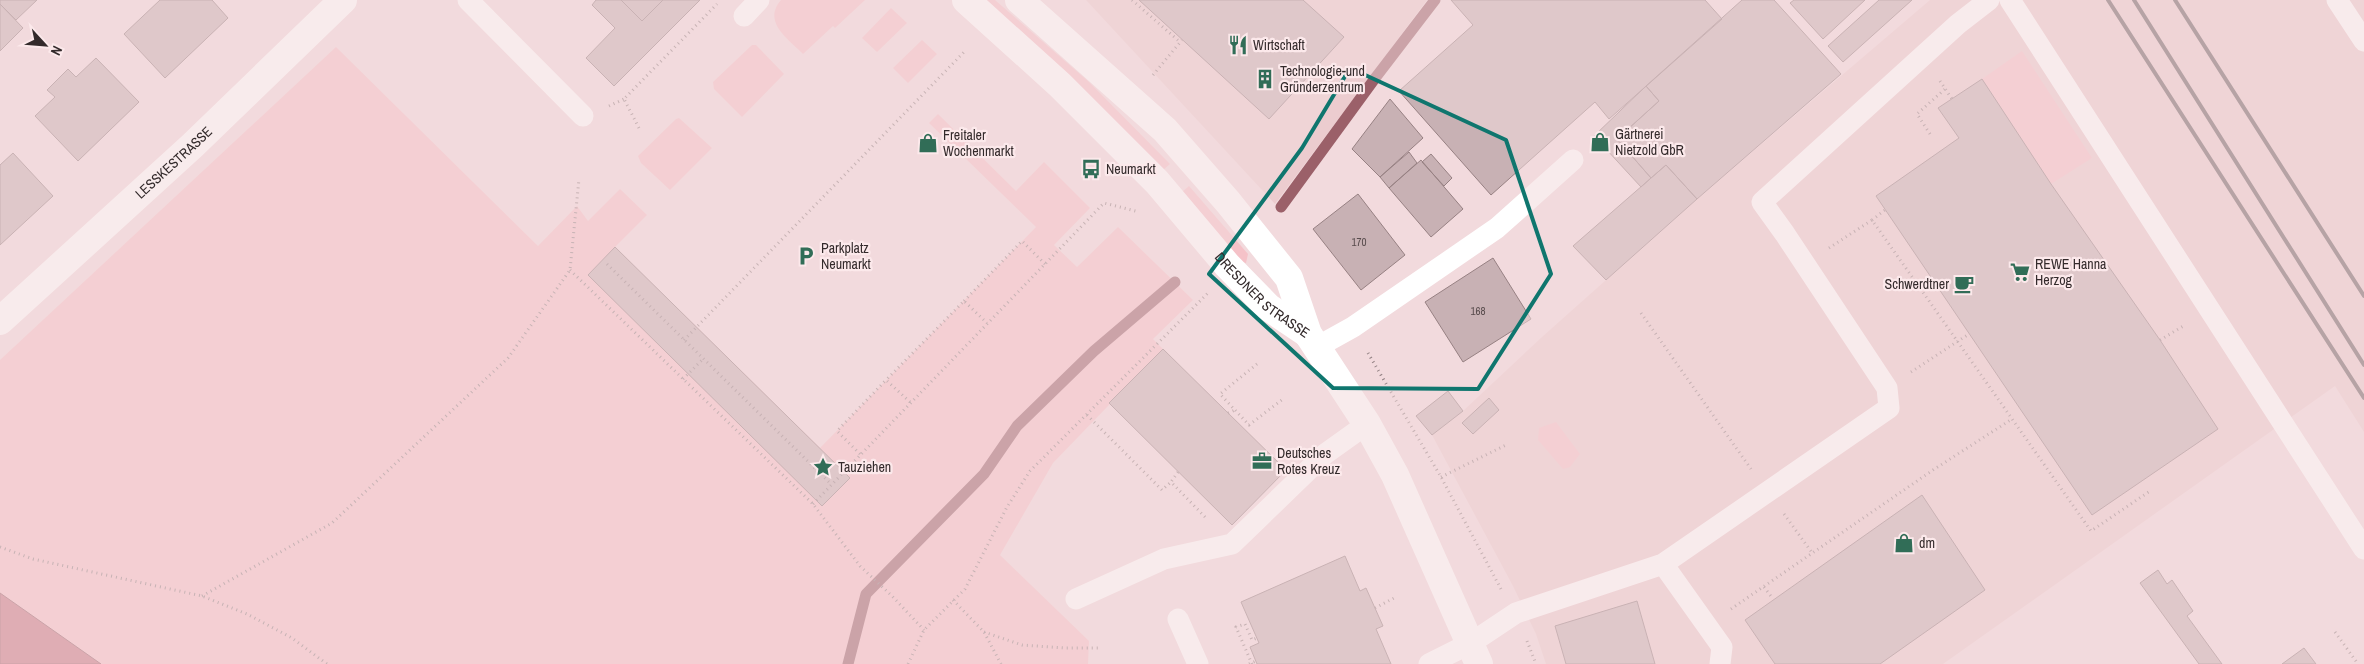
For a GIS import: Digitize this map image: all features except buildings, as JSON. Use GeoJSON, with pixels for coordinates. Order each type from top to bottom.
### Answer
{"type":"FeatureCollection","features":[{"type":"Feature","properties":{"kind":"street","name":"LESSKESTRASSE"},"geometry":{"type":"LineString","coordinates":[[0,321],[193,145],[343,0]]}},
{"type":"Feature","properties":{"kind":"street","name":"DRESDNER STRASSE"},"geometry":{"type":"LineString","coordinates":[[966,0],[1060,85],[1157,182],[1227,265],[1268,307],[1312,340]]}},
{"type":"Feature","properties":{"kind":"street","name":"DRESDNER STRASSE"},"geometry":{"type":"LineString","coordinates":[[1019,0],[1164,130],[1228,202],[1289,278],[1312,340]]}},
{"type":"Feature","properties":{"kind":"street"},"geometry":{"type":"LineString","coordinates":[[1312,340],[1367,424],[1395,475],[1475,654]]}},
{"type":"Feature","properties":{"kind":"lane"},"geometry":{"type":"LineString","coordinates":[[468,0],[584,116]]}},
{"type":"Feature","properties":{"kind":"lane"},"geometry":{"type":"LineString","coordinates":[[744,16],[759,0]]}},
{"type":"Feature","properties":{"kind":"lane"},"geometry":{"type":"LineString","coordinates":[[1429,664],[1475,654],[1516,613],[1664,564],[1889,408],[1887,388],[1786,234],[1762,202],[1958,24],[1989,0]]}},
{"type":"Feature","properties":{"kind":"lane"},"geometry":{"type":"LineString","coordinates":[[2010,0],[2364,549]]}},
{"type":"Feature","properties":{"kind":"lane"},"geometry":{"type":"LineString","coordinates":[[2337,0],[2364,41]]}},
{"type":"Feature","properties":{"kind":"lane"},"geometry":{"type":"LineString","coordinates":[[1312,340],[1353,327],[1498,228],[1573,160]]}},
{"type":"Feature","properties":{"kind":"lane"},"geometry":{"type":"LineString","coordinates":[[1076,599],[1164,558],[1232,544],[1325,454],[1367,424]]}},
{"type":"Feature","properties":{"kind":"lane"},"geometry":{"type":"LineString","coordinates":[[1664,564],[1722,647],[1720,664]]}},
{"type":"Feature","properties":{"kind":"lane"},"geometry":{"type":"LineString","coordinates":[[1178,619],[1198,664]]}},
{"type":"Feature","properties":{"kind":"path"},"geometry":{"type":"LineString","coordinates":[[639,128],[624,99],[721,0]]}},
{"type":"Feature","properties":{"kind":"path"},"geometry":{"type":"LineString","coordinates":[[1132,0],[1181,41],[1151,78]]}},
{"type":"Feature","properties":{"kind":"path"},"geometry":{"type":"LineString","coordinates":[[684,340],[966,50]]}},
{"type":"Feature","properties":{"kind":"path"},"geometry":{"type":"LineString","coordinates":[[1930,134],[1917,114],[1945,89],[1952,99]]}},
{"type":"Feature","properties":{"kind":"path"},"geometry":{"type":"LineString","coordinates":[[202,596],[332,522],[508,358],[570,270],[579,179]]}},
{"type":"Feature","properties":{"kind":"path"},"geometry":{"type":"LineString","coordinates":[[813,504],[1104,204],[1148,215]]}},
{"type":"Feature","properties":{"kind":"path"},"geometry":{"type":"LineString","coordinates":[[1825,251],[1885,210]]}},
{"type":"Feature","properties":{"kind":"path"},"geometry":{"type":"LineString","coordinates":[[1872,220],[2091,531],[2150,491]]}},
{"type":"Feature","properties":{"kind":"path"},"geometry":{"type":"LineString","coordinates":[[860,454],[836,431],[1022,241],[1045,264]]}},
{"type":"Feature","properties":{"kind":"path"},"geometry":{"type":"LineString","coordinates":[[607,264],[831,484]]}},
{"type":"Feature","properties":{"kind":"path"},"geometry":{"type":"LineString","coordinates":[[570,270],[813,504],[860,566],[924,630]]}},
{"type":"Feature","properties":{"kind":"path"},"geometry":{"type":"LineString","coordinates":[[908,664],[924,630],[965,589],[1006,507],[1030,472],[1213,288]]}},
{"type":"Feature","properties":{"kind":"path"},"geometry":{"type":"LineString","coordinates":[[964,300],[987,323]]}},
{"type":"Feature","properties":{"kind":"path"},"geometry":{"type":"LineString","coordinates":[[1641,313],[1813,554]]}},
{"type":"Feature","properties":{"kind":"path"},"geometry":{"type":"LineString","coordinates":[[2160,340],[2188,324]]}},
{"type":"Feature","properties":{"kind":"path"},"geometry":{"type":"LineString","coordinates":[[1887,388],[1969,334]]}},
{"type":"Feature","properties":{"kind":"path"},"geometry":{"type":"LineString","coordinates":[[683,379],[703,359]]}},
{"type":"Feature","properties":{"kind":"path"},"geometry":{"type":"LineString","coordinates":[[1256,364],[1220,394],[1249,425],[1283,399]]}},
{"type":"Feature","properties":{"kind":"path"},"geometry":{"type":"LineString","coordinates":[[886,380],[910,402]]}},
{"type":"Feature","properties":{"kind":"path"},"geometry":{"type":"LineString","coordinates":[[1228,413],[1235,410]]}},
{"type":"Feature","properties":{"kind":"path"},"geometry":{"type":"LineString","coordinates":[[1087,415],[1162,490],[1178,472]]}},
{"type":"Feature","properties":{"kind":"path"},"geometry":{"type":"LineString","coordinates":[[1733,607],[1933,470],[2012,419]]}},
{"type":"Feature","properties":{"kind":"path"},"geometry":{"type":"LineString","coordinates":[[1441,477],[1506,445]]}},
{"type":"Feature","properties":{"kind":"path"},"geometry":{"type":"LineString","coordinates":[[1171,482],[1232,544]]}},
{"type":"Feature","properties":{"kind":"path"},"geometry":{"type":"LineString","coordinates":[[0,547],[33,560],[202,596],[254,618],[292,638],[327,664]]}},
{"type":"Feature","properties":{"kind":"path"},"geometry":{"type":"LineString","coordinates":[[1764,586],[1773,600]]}},
{"type":"Feature","properties":{"kind":"path"},"geometry":{"type":"LineString","coordinates":[[1374,608],[1396,597]]}},
{"type":"Feature","properties":{"kind":"path"},"geometry":{"type":"LineString","coordinates":[[953,600],[984,632],[1001,664]]}},
{"type":"Feature","properties":{"kind":"path"},"geometry":{"type":"LineString","coordinates":[[1256,661],[1251,664],[1236,628],[1245,624],[1252,640],[1257,638]]}},
{"type":"Feature","properties":{"kind":"path"},"geometry":{"type":"LineString","coordinates":[[984,632],[1022,644],[1065,648],[1100,648]]}},
{"type":"Feature","properties":{"kind":"path"},"geometry":{"type":"LineString","coordinates":[[2335,632],[2358,664]]}},
{"type":"Feature","properties":{"kind":"highlighted area"},"geometry":{"type":"Polygon","coordinates":[[[1350,68],[1506,140],[1551,274],[1478,389],[1333,388],[1209,274],[1302,148],[1350,68]]]}},
{"type":"Feature","properties":{"kind":"shaded area"},"geometry":{"type":"Polygon","coordinates":[[[781,0],[865,0],[803,54],[784,36],[776,23],[774,16],[781,0]]]}},
{"type":"Feature","properties":{"kind":"shaded area"},"geometry":{"type":"Polygon","coordinates":[[[976,0],[995,0],[1089,82],[1170,164],[1162,171],[976,0]]]}},
{"type":"Feature","properties":{"kind":"shaded area"},"geometry":{"type":"Polygon","coordinates":[[[1086,0],[1427,0],[1275,204],[1086,0]]]}},
{"type":"Feature","properties":{"kind":"shaded area"},"geometry":{"type":"Polygon","coordinates":[[[1930,0],[2364,0],[2364,432],[2335,386],[1943,664],[1546,664],[1536,634],[1513,586],[1432,435],[1463,411],[1542,337],[1697,199],[1930,0]]]}},
{"type":"Feature","properties":{"kind":"shaded area"},"geometry":{"type":"Polygon","coordinates":[[[891,8],[907,23],[877,52],[862,38],[891,8]]]}},
{"type":"Feature","properties":{"kind":"shaded area"},"geometry":{"type":"Polygon","coordinates":[[[922,40],[937,54],[908,83],[893,68],[922,40]]]}},
{"type":"Feature","properties":{"kind":"shaded area"},"geometry":{"type":"Polygon","coordinates":[[[752,45],[756,45],[784,74],[742,117],[714,89],[713,82],[752,45]]]}},
{"type":"Feature","properties":{"kind":"shaded area"},"geometry":{"type":"Polygon","coordinates":[[[336,47],[538,246],[577,206],[588,221],[620,189],[647,215],[615,247],[820,448],[1036,227],[929,123],[938,114],[1016,191],[1044,162],[1090,208],[1054,245],[1077,267],[1118,227],[1193,300],[1153,339],[1163,349],[1053,463],[1000,555],[1089,641],[1088,664],[101,664],[0,593],[0,360],[336,47]]]}},
{"type":"Feature","properties":{"kind":"shaded area"},"geometry":{"type":"Polygon","coordinates":[[[2022,51],[2092,158],[2051,184],[1982,79],[2022,51]]]}},
{"type":"Feature","properties":{"kind":"shaded area"},"geometry":{"type":"Polygon","coordinates":[[[679,118],[712,148],[670,190],[641,163],[638,156],[679,118]]]}},
{"type":"Feature","properties":{"kind":"shaded area"},"geometry":{"type":"Polygon","coordinates":[[[1189,186],[1248,254],[1246,263],[1239,261],[1182,192],[1189,186]]]}},
{"type":"Feature","properties":{"kind":"shaded area"},"geometry":{"type":"Polygon","coordinates":[[[1556,422],[1580,454],[1570,467],[1563,469],[1538,440],[1539,428],[1556,422]]]}},
{"type":"Feature","properties":{"kind":"shaded area"},"geometry":{"type":"Polygon","coordinates":[[[0,593],[101,664],[0,664],[0,593]]]}},
{"type":"Feature","properties":{"kind":"waterway"},"geometry":{"type":"LineString","coordinates":[[1281,207],[1435,0]]}},
{"type":"Feature","properties":{"kind":"waterway"},"geometry":{"type":"LineString","coordinates":[[848,664],[866,594],[984,474],[1017,426],[1094,351],[1175,282]]}},
{"type":"Feature","properties":{"kind":"railway"},"geometry":{"type":"LineString","coordinates":[[2108,0],[2364,398]]}},
{"type":"Feature","properties":{"kind":"railway"},"geometry":{"type":"LineString","coordinates":[[2134,0],[2364,365]]}},
{"type":"Feature","properties":{"kind":"railway"},"geometry":{"type":"LineString","coordinates":[[2175,0],[2364,296]]}},
{"type":"Feature","properties":{"kind":"place","name":"Wirtschaft"},"geometry":{"type":"Point","coordinates":[1238,45]}},
{"type":"Feature","properties":{"kind":"place","name":"Technologie-und Gründerzentrum"},"geometry":{"type":"Point","coordinates":[1265,79]}},
{"type":"Feature","properties":{"kind":"place","name":"Gärtnerei Nietzold GbR"},"geometry":{"type":"Point","coordinates":[1600,142]}},
{"type":"Feature","properties":{"kind":"place","name":"Freitaler Wochenmarkt"},"geometry":{"type":"Point","coordinates":[928,143]}},
{"type":"Feature","properties":{"kind":"place","name":"Neumarkt"},"geometry":{"type":"Point","coordinates":[1091,169]}},
{"type":"Feature","properties":{"kind":"place","name":"Parkplatz Neumarkt"},"geometry":{"type":"Point","coordinates":[806,256]}},
{"type":"Feature","properties":{"kind":"place","name":"REWE Hanna Herzog"},"geometry":{"type":"Point","coordinates":[2020,272]}},
{"type":"Feature","properties":{"kind":"place","name":"Schwerdtner"},"geometry":{"type":"Point","coordinates":[1964,284]}},
{"type":"Feature","properties":{"kind":"place","name":"Deutsches Rotes Kreuz"},"geometry":{"type":"Point","coordinates":[1262,461]}},
{"type":"Feature","properties":{"kind":"place","name":"Tauziehen"},"geometry":{"type":"Point","coordinates":[823,467]}},
{"type":"Feature","properties":{"kind":"place","name":"dm"},"geometry":{"type":"Point","coordinates":[1904,543]}}]}
